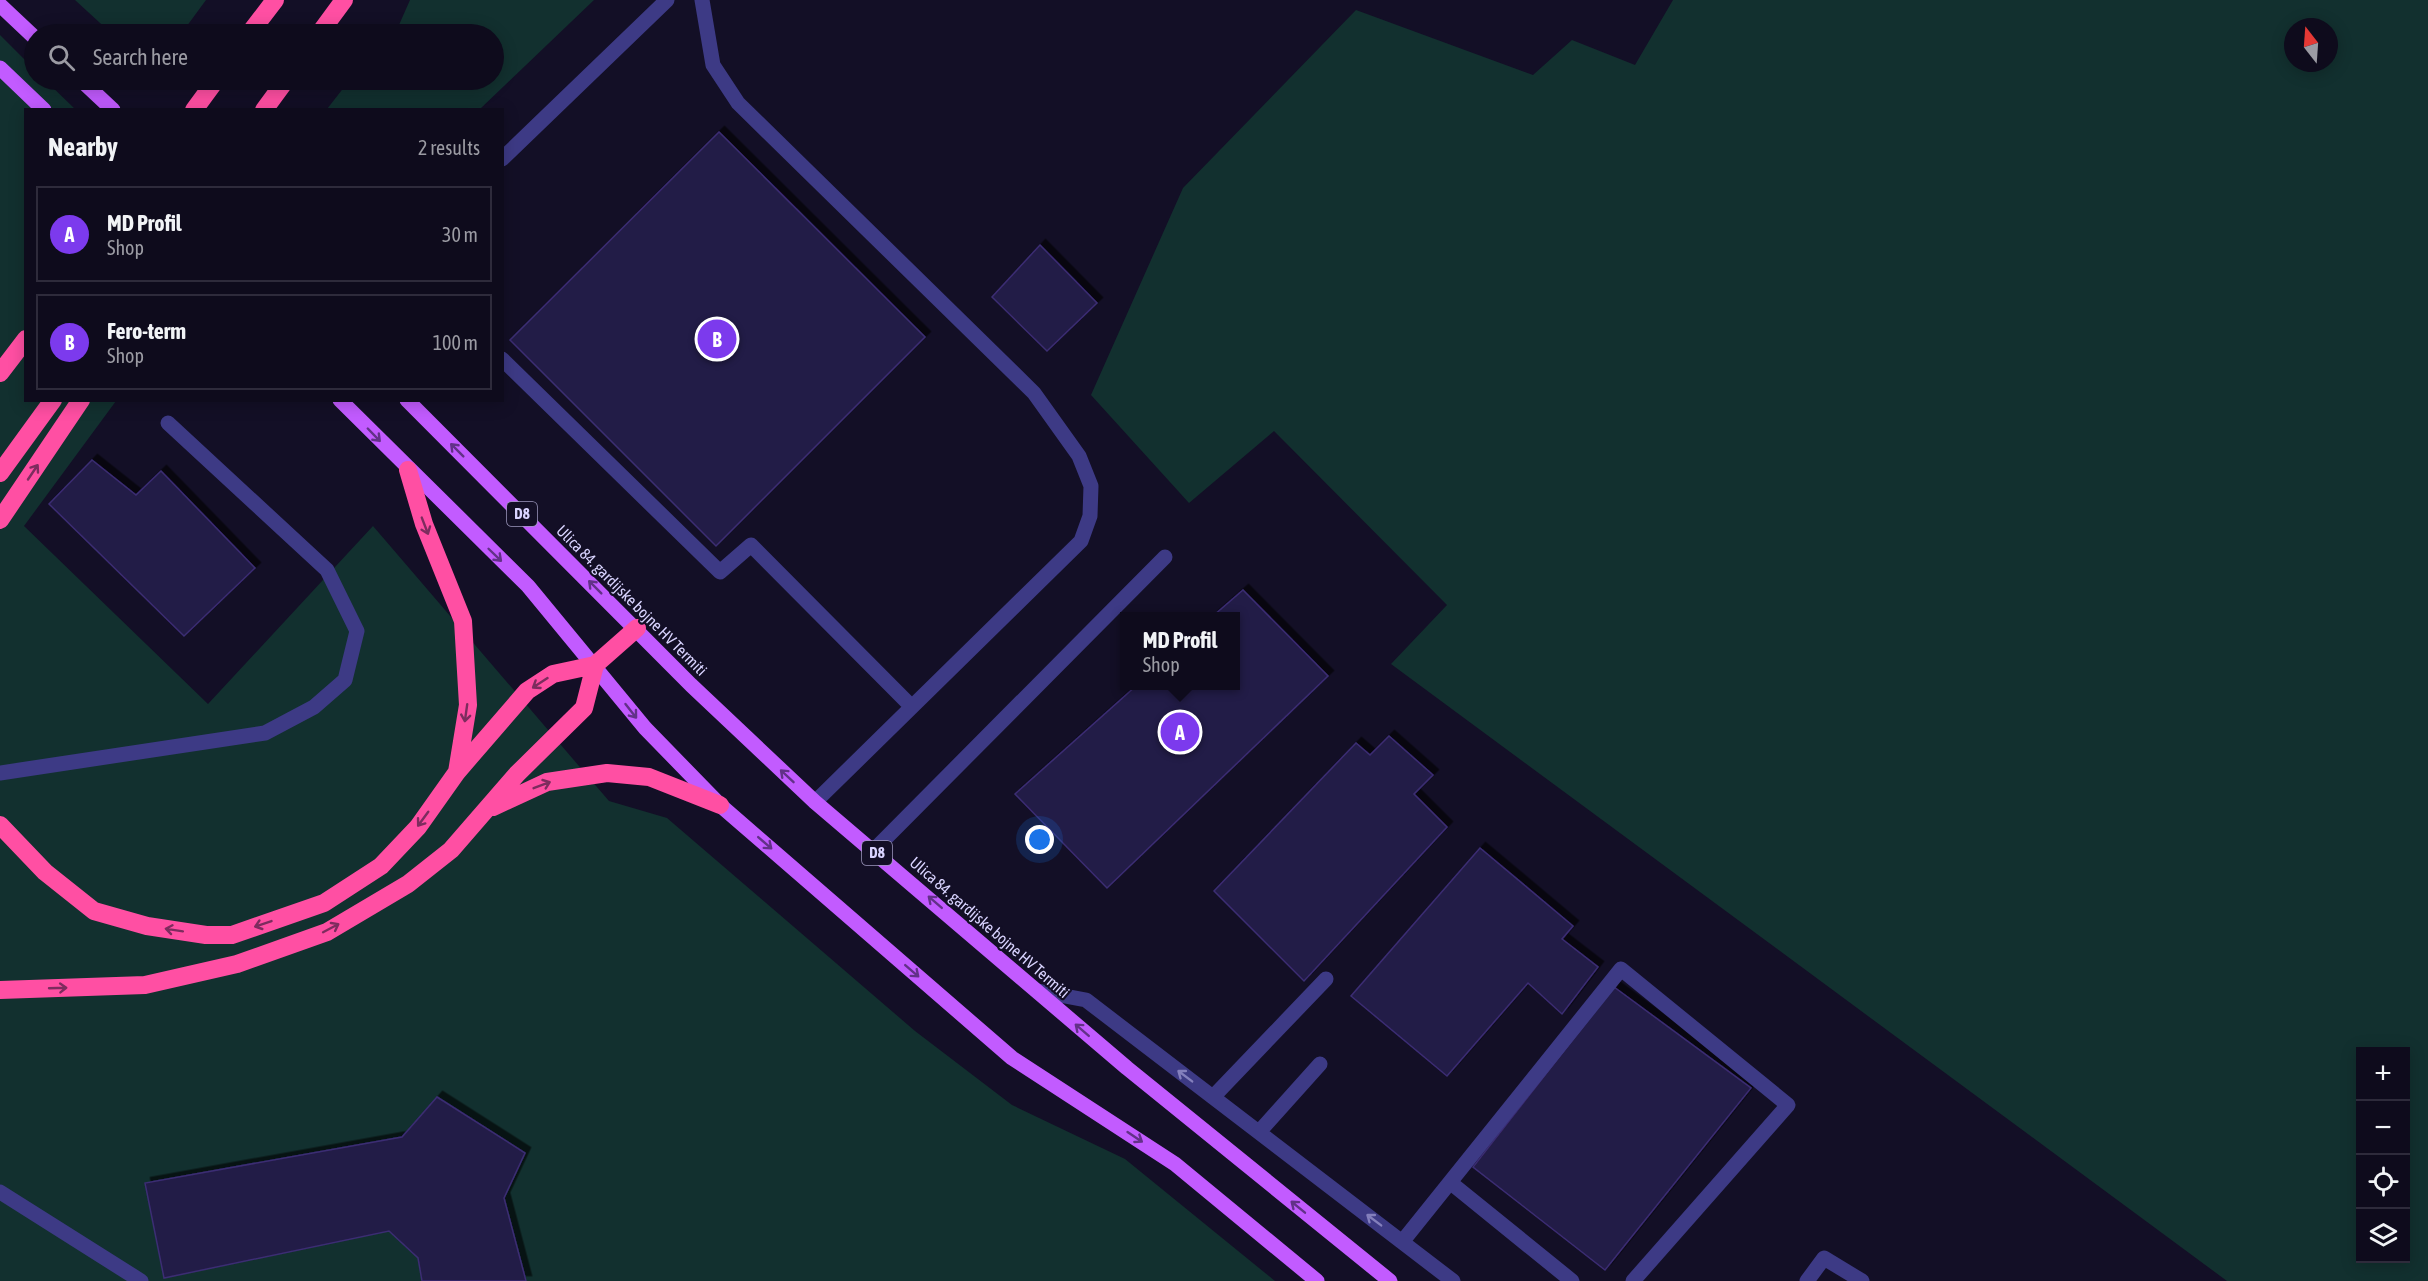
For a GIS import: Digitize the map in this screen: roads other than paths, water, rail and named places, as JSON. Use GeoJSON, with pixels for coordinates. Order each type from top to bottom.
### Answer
{"type":"FeatureCollection","features":[{"type":"Feature","properties":{"kind":"highway"},"geometry":{"type":"LineString","coordinates":[[257,24],[275,0]]}},
{"type":"Feature","properties":{"kind":"highway"},"geometry":{"type":"LineString","coordinates":[[326,24],[344,0]]}},
{"type":"Feature","properties":{"kind":"highway"},"geometry":{"type":"LineString","coordinates":[[195,108],[209,90]]}},
{"type":"Feature","properties":{"kind":"highway"},"geometry":{"type":"LineString","coordinates":[[265,108],[279,90]]}},
{"type":"Feature","properties":{"kind":"highway"},"geometry":{"type":"LineString","coordinates":[[0,373],[24,342]]}},
{"type":"Feature","properties":{"kind":"highway"},"geometry":{"type":"LineString","coordinates":[[0,473],[51,402]]}},
{"type":"Feature","properties":{"kind":"highway"},"geometry":{"type":"LineString","coordinates":[[0,520],[80,402]]}},
{"type":"Feature","properties":{"kind":"highway"},"geometry":{"type":"LineString","coordinates":[[408,470],[424,524],[463,621],[468,705],[457,772]]}},
{"type":"Feature","properties":{"kind":"highway"},"geometry":{"type":"LineString","coordinates":[[0,825],[45,872],[94,911],[147,926],[206,935],[232,935],[324,903],[381,866],[418,827],[457,772],[527,691],[553,674],[595,665],[637,628]]}},
{"type":"Feature","properties":{"kind":"highway"},"geometry":{"type":"LineString","coordinates":[[0,990],[145,985],[237,964],[327,932],[408,884],[451,850],[489,809],[517,774],[584,708],[595,665]]}},
{"type":"Feature","properties":{"kind":"highway"},"geometry":{"type":"LineString","coordinates":[[489,809],[546,782],[607,773],[649,777],[720,805]]}},
{"type":"Feature","properties":{"kind":"main road"},"geometry":{"type":"LineString","coordinates":[[0,5],[24,28]]}},
{"type":"Feature","properties":{"kind":"main road"},"geometry":{"type":"LineString","coordinates":[[0,68],[42,108]]}},
{"type":"Feature","properties":{"kind":"main road"},"geometry":{"type":"LineString","coordinates":[[92,90],[111,108]]}},
{"type":"Feature","properties":{"kind":"main road"},"geometry":{"type":"LineString","coordinates":[[342,402],[408,470],[528,586],[645,728],[720,805],[1012,1058],[1175,1164],[1317,1281]]}},
{"type":"Feature","properties":{"kind":"main road","name":"Ulica 84. gardijske bojne HV Termiti"},"geometry":{"type":"LineString","coordinates":[[409,402],[637,628],[691,685],[815,802],[1127,1068],[1390,1281]]}},
{"type":"Feature","properties":{"kind":"lane"},"geometry":{"type":"LineString","coordinates":[[504,157],[668,0]]}},
{"type":"Feature","properties":{"kind":"lane"},"geometry":{"type":"LineString","coordinates":[[702,0],[713,65],[738,103],[1034,393],[1079,456],[1091,486],[1090,516],[1081,541],[815,802]]}},
{"type":"Feature","properties":{"kind":"lane"},"geometry":{"type":"LineString","coordinates":[[504,361],[720,572],[751,545],[911,706]]}},
{"type":"Feature","properties":{"kind":"lane"},"geometry":{"type":"LineString","coordinates":[[0,773],[265,733],[314,707],[345,680],[357,631],[327,570],[168,423]]}},
{"type":"Feature","properties":{"kind":"lane"},"geometry":{"type":"LineString","coordinates":[[874,850],[1164,557]]}},
{"type":"Feature","properties":{"kind":"lane"},"geometry":{"type":"LineString","coordinates":[[1402,1242],[1621,969],[1788,1105],[1634,1281]]}},
{"type":"Feature","properties":{"kind":"lane"},"geometry":{"type":"LineString","coordinates":[[1213,1096],[1326,979]]}},
{"type":"Feature","properties":{"kind":"lane"},"geometry":{"type":"LineString","coordinates":[[1038,991],[1086,1000],[1453,1281]]}},
{"type":"Feature","properties":{"kind":"lane"},"geometry":{"type":"LineString","coordinates":[[1259,1132],[1320,1064]]}},
{"type":"Feature","properties":{"kind":"lane"},"geometry":{"type":"LineString","coordinates":[[1451,1183],[1572,1281]]}},
{"type":"Feature","properties":{"kind":"lane"},"geometry":{"type":"LineString","coordinates":[[0,1192],[141,1281]]}},
{"type":"Feature","properties":{"kind":"lane"},"geometry":{"type":"LineString","coordinates":[[1807,1281],[1824,1258],[1862,1281]]}},
{"type":"Feature","properties":{"kind":"place","name":"Fero-term"},"geometry":{"type":"Point","coordinates":[717,339]}},
{"type":"Feature","properties":{"kind":"place","name":"MD Profil"},"geometry":{"type":"Point","coordinates":[1180,732]}}]}
